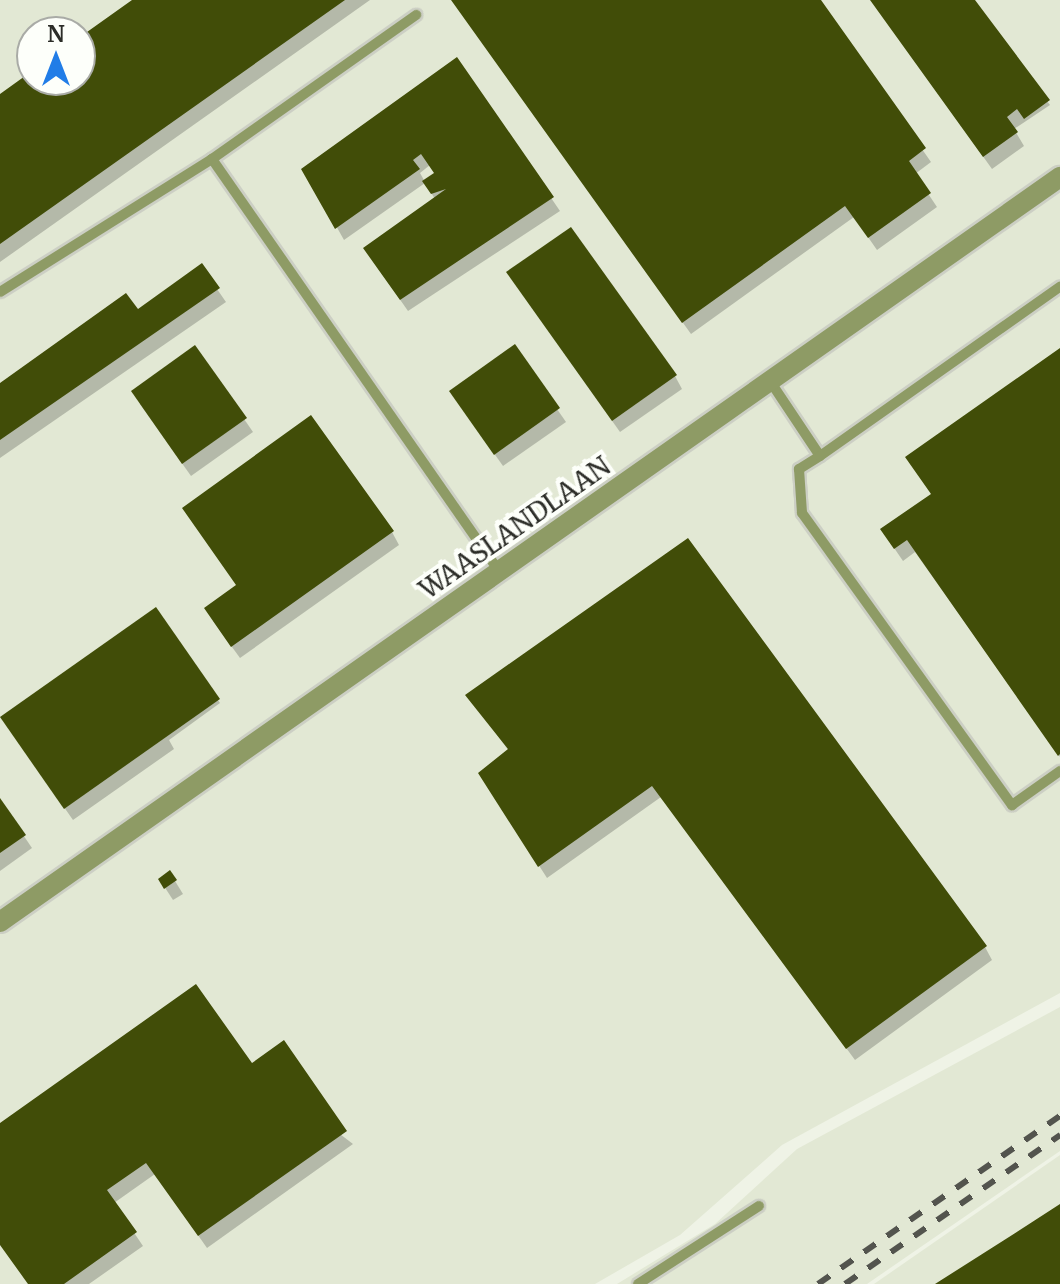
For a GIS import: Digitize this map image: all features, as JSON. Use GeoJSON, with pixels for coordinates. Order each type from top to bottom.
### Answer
{"type":"FeatureCollection","features":[{"type":"Feature","properties":{"kind":"street","name":"WAASLANDLAAN"},"geometry":{"type":"LineString","coordinates":[[0,922],[1060,177]]}},
{"type":"Feature","properties":{"kind":"lane"},"geometry":{"type":"LineString","coordinates":[[0,292],[212,159],[416,15]]}},
{"type":"Feature","properties":{"kind":"lane"},"geometry":{"type":"LineString","coordinates":[[212,159],[499,571]]}},
{"type":"Feature","properties":{"kind":"lane"},"geometry":{"type":"LineString","coordinates":[[1060,287],[799,469],[802,513],[1012,805],[1060,771]]}},
{"type":"Feature","properties":{"kind":"lane"},"geometry":{"type":"LineString","coordinates":[[770,381],[820,456]]}},
{"type":"Feature","properties":{"kind":"lane"},"geometry":{"type":"LineString","coordinates":[[638,1284],[759,1206]]}},
{"type":"Feature","properties":{"kind":"shaded area"},"geometry":{"type":"Polygon","coordinates":[[[0,0],[1060,0],[1060,993],[782,1145],[680,1235],[595,1284],[0,1284],[0,0]]]}},
{"type":"Feature","properties":{"kind":"shaded area"},"geometry":{"type":"Polygon","coordinates":[[[1060,1007],[1060,1151],[867,1284],[617,1284],[715,1224],[797,1149],[1060,1007]]]}},
{"type":"Feature","properties":{"kind":"shaded area"},"geometry":{"type":"Polygon","coordinates":[[[1060,1155],[1060,1284],[874,1284],[1060,1155]]]}},
{"type":"Feature","properties":{"kind":"building"},"geometry":{"type":"Polygon","coordinates":[[[132,0],[345,0],[0,244],[0,94],[16,82],[16,96],[96,96],[96,26],[132,0]]]}},
{"type":"Feature","properties":{"kind":"building"},"geometry":{"type":"Polygon","coordinates":[[[451,0],[821,0],[926,148],[909,161],[931,193],[868,238],[845,206],[682,323],[451,0]]]}},
{"type":"Feature","properties":{"kind":"building"},"geometry":{"type":"Polygon","coordinates":[[[870,0],[975,0],[1050,100],[1024,119],[1017,109],[1007,117],[1018,132],[983,157],[870,0]]]}},
{"type":"Feature","properties":{"kind":"building"},"geometry":{"type":"Polygon","coordinates":[[[457,57],[554,197],[400,300],[363,248],[446,189],[431,194],[422,181],[434,173],[421,154],[413,160],[420,169],[335,229],[301,169],[457,57]]]}},
{"type":"Feature","properties":{"kind":"building"},"geometry":{"type":"Polygon","coordinates":[[[571,227],[677,375],[612,421],[506,272],[571,227]]]}},
{"type":"Feature","properties":{"kind":"building"},"geometry":{"type":"Polygon","coordinates":[[[202,263],[220,288],[0,440],[0,383],[126,293],[138,309],[202,263]]]}},
{"type":"Feature","properties":{"kind":"building"},"geometry":{"type":"Polygon","coordinates":[[[515,344],[560,408],[494,455],[449,391],[515,344]]]}},
{"type":"Feature","properties":{"kind":"building"},"geometry":{"type":"Polygon","coordinates":[[[195,345],[247,418],[182,464],[131,391],[195,345]]]}},
{"type":"Feature","properties":{"kind":"building"},"geometry":{"type":"Polygon","coordinates":[[[1060,348],[1058,756],[907,540],[894,549],[880,529],[931,494],[905,457],[1060,348]]]}},
{"type":"Feature","properties":{"kind":"building"},"geometry":{"type":"Polygon","coordinates":[[[311,415],[394,531],[231,647],[204,608],[236,585],[182,508],[311,415]]]}},
{"type":"Feature","properties":{"kind":"building"},"geometry":{"type":"Polygon","coordinates":[[[688,538],[987,946],[846,1049],[652,786],[538,867],[478,773],[508,749],[465,695],[688,538]]]}},
{"type":"Feature","properties":{"kind":"building"},"geometry":{"type":"Polygon","coordinates":[[[156,607],[220,699],[64,809],[0,717],[156,607]]]}},
{"type":"Feature","properties":{"kind":"building"},"geometry":{"type":"Polygon","coordinates":[[[0,798],[26,835],[0,853],[0,798]]]}},
{"type":"Feature","properties":{"kind":"building"},"geometry":{"type":"Polygon","coordinates":[[[170,870],[177,880],[164,889],[158,879],[170,870]]]}},
{"type":"Feature","properties":{"kind":"building"},"geometry":{"type":"Polygon","coordinates":[[[196,984],[252,1063],[284,1040],[347,1131],[198,1236],[146,1163],[107,1190],[137,1232],[64,1284],[28,1284],[0,1245],[0,1123],[196,984]]]}},
{"type":"Feature","properties":{"kind":"building"},"geometry":{"type":"Polygon","coordinates":[[[1060,1204],[1060,1284],[935,1284],[1009,1237],[1060,1204]]]}},
{"type":"Feature","properties":{"kind":"railway"},"geometry":{"type":"LineString","coordinates":[[818,1284],[1060,1116]]}},
{"type":"Feature","properties":{"kind":"railway"},"geometry":{"type":"LineString","coordinates":[[845,1284],[1060,1135]]}}]}
